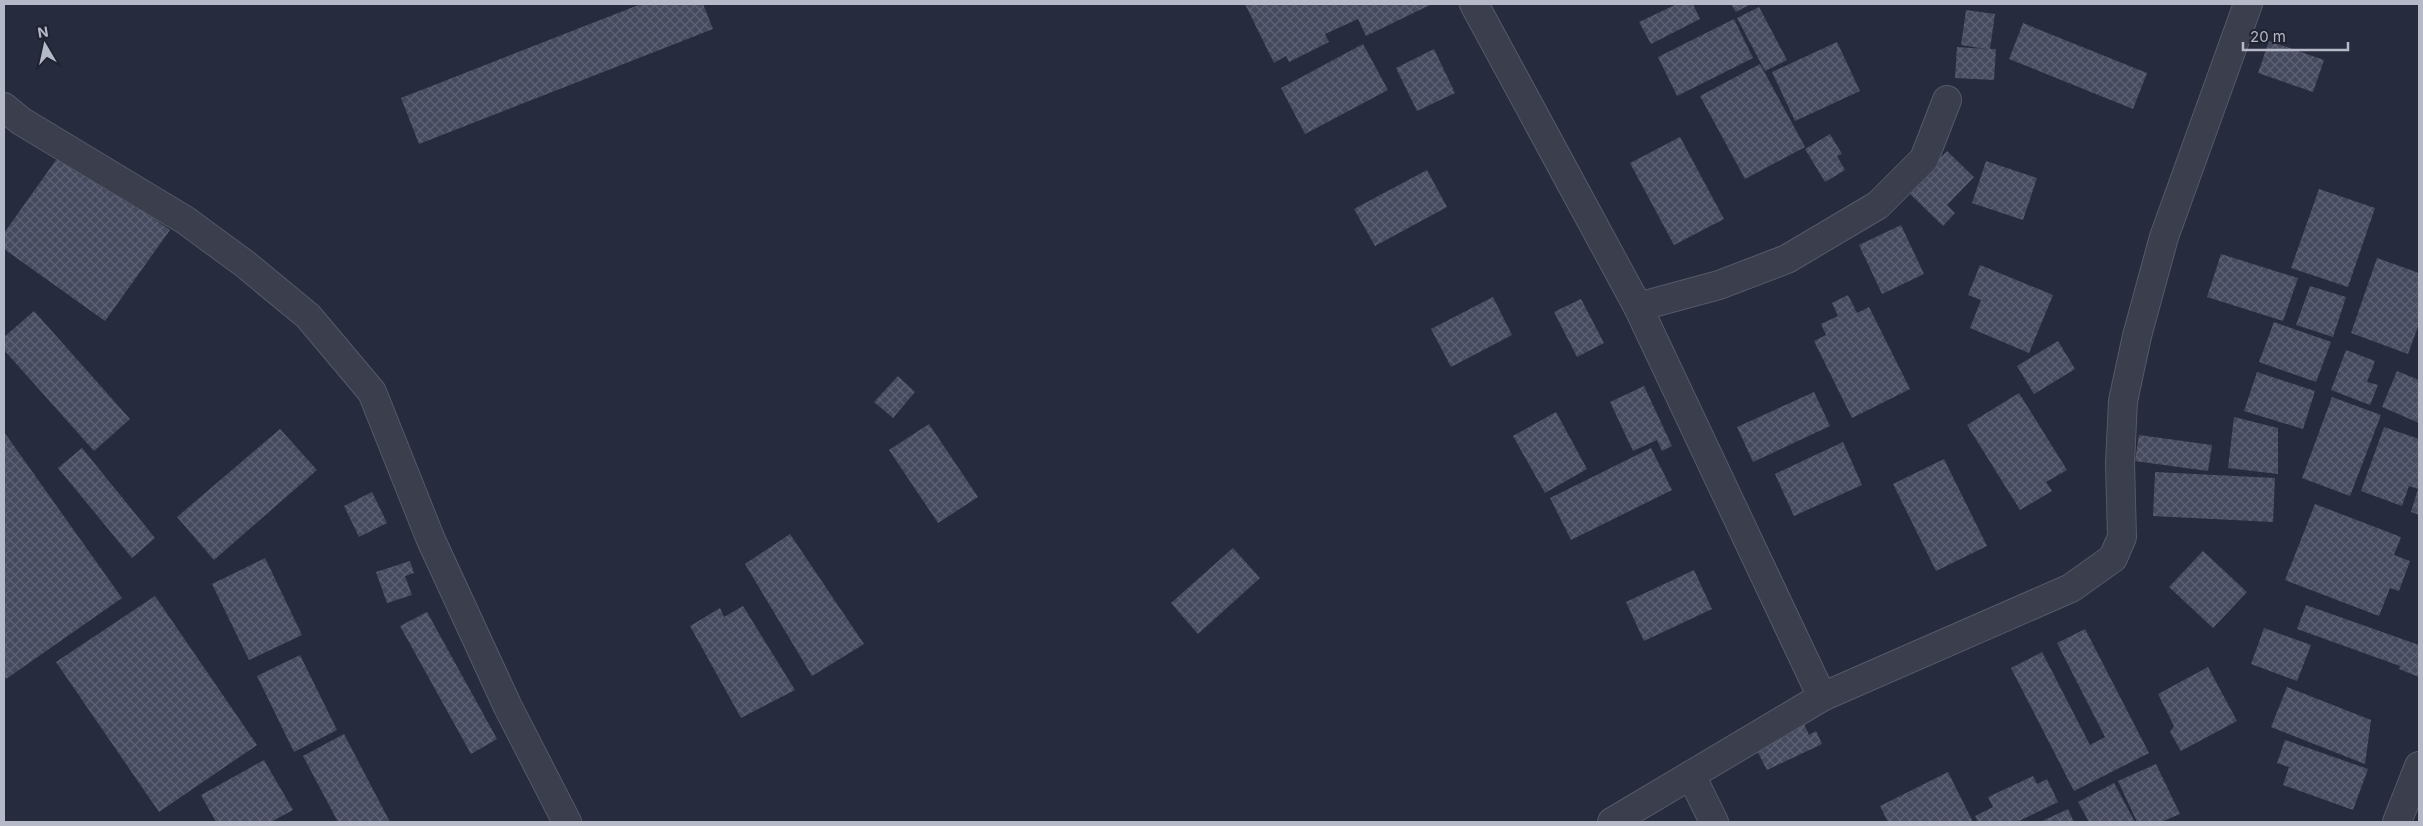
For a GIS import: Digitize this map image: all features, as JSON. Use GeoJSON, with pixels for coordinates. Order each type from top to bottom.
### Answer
{"type":"FeatureCollection","features":[{"type":"Feature","properties":{"kind":"street"},"geometry":{"type":"LineString","coordinates":[[1475,4],[1638,307],[1822,697]]}},
{"type":"Feature","properties":{"kind":"street"},"geometry":{"type":"LineString","coordinates":[[1612,822],[1822,697],[2071,588],[2113,558],[2122,537],[2120,463],[2123,401],[2137,336],[2164,237],[2248,4]]}},
{"type":"Feature","properties":{"kind":"street"},"geometry":{"type":"LineString","coordinates":[[1638,307],[1718,285],[1787,259],[1878,205],[1924,159],[1946,100]]}},
{"type":"Feature","properties":{"kind":"street"},"geometry":{"type":"LineString","coordinates":[[4,107],[21,121],[185,220],[245,264],[308,316],[372,392],[431,540],[508,707],[567,822]]}},
{"type":"Feature","properties":{"kind":"street"},"geometry":{"type":"LineString","coordinates":[[2397,822],[2419,766]]}},
{"type":"Feature","properties":{"kind":"street"},"geometry":{"type":"LineString","coordinates":[[1691,775],[1714,822]]}},
{"type":"Feature","properties":{"kind":"building"},"geometry":{"type":"Polygon","coordinates":[[[641,4],[703,4],[713,29],[419,144],[401,98],[641,4]]]}},
{"type":"Feature","properties":{"kind":"building"},"geometry":{"type":"Polygon","coordinates":[[[1245,4],[1432,4],[1366,36],[1358,19],[1325,34],[1329,42],[1289,62],[1286,56],[1274,63],[1245,4]]]}},
{"type":"Feature","properties":{"kind":"building"},"geometry":{"type":"Polygon","coordinates":[[[1677,4],[1693,4],[1700,19],[1651,44],[1639,22],[1677,4]]]}},
{"type":"Feature","properties":{"kind":"building"},"geometry":{"type":"Polygon","coordinates":[[[1731,4],[1751,4],[1736,12],[1731,4]]]}},
{"type":"Feature","properties":{"kind":"building"},"geometry":{"type":"Polygon","coordinates":[[[1759,7],[1787,60],[1765,71],[1737,18],[1759,7]]]}},
{"type":"Feature","properties":{"kind":"building"},"geometry":{"type":"Polygon","coordinates":[[[1966,10],[1995,14],[1990,49],[1996,49],[1994,80],[1955,78],[1957,47],[1986,49],[1961,45],[1966,10]]]}},
{"type":"Feature","properties":{"kind":"building"},"geometry":{"type":"Polygon","coordinates":[[[1734,19],[1753,58],[1677,96],[1658,57],[1734,19]]]}},
{"type":"Feature","properties":{"kind":"building"},"geometry":{"type":"Polygon","coordinates":[[[2023,23],[2147,73],[2133,109],[2009,59],[2023,23]]]}},
{"type":"Feature","properties":{"kind":"building"},"geometry":{"type":"Polygon","coordinates":[[[2269,41],[2324,60],[2313,92],[2258,73],[2269,41]]]}},
{"type":"Feature","properties":{"kind":"building"},"geometry":{"type":"Polygon","coordinates":[[[1837,42],[1860,91],[1795,121],[1772,72],[1837,42]]]}},
{"type":"Feature","properties":{"kind":"building"},"geometry":{"type":"Polygon","coordinates":[[[1363,44],[1388,90],[1305,134],[1281,88],[1363,44]]]}},
{"type":"Feature","properties":{"kind":"building"},"geometry":{"type":"Polygon","coordinates":[[[1434,49],[1455,93],[1417,111],[1396,68],[1434,49]]]}},
{"type":"Feature","properties":{"kind":"building"},"geometry":{"type":"Polygon","coordinates":[[[1760,64],[1805,147],[1745,179],[1700,96],[1760,64]]]}},
{"type":"Feature","properties":{"kind":"building"},"geometry":{"type":"Polygon","coordinates":[[[1830,134],[1842,154],[1837,156],[1845,170],[1825,182],[1805,149],[1830,134]]]}},
{"type":"Feature","properties":{"kind":"building"},"geometry":{"type":"Polygon","coordinates":[[[1680,137],[1724,219],[1674,245],[1630,163],[1680,137]]]}},
{"type":"Feature","properties":{"kind":"building"},"geometry":{"type":"Polygon","coordinates":[[[1947,151],[1974,177],[1947,205],[1955,213],[1943,226],[1907,191],[1947,151]]]}},
{"type":"Feature","properties":{"kind":"building"},"geometry":{"type":"Polygon","coordinates":[[[61,153],[170,230],[105,321],[4,249],[4,233],[61,153]]]}},
{"type":"Feature","properties":{"kind":"building"},"geometry":{"type":"Polygon","coordinates":[[[1986,161],[2037,178],[2023,220],[1972,203],[1986,161]]]}},
{"type":"Feature","properties":{"kind":"building"},"geometry":{"type":"Polygon","coordinates":[[[1427,170],[1447,207],[1375,246],[1354,209],[1427,170]]]}},
{"type":"Feature","properties":{"kind":"building"},"geometry":{"type":"Polygon","coordinates":[[[2319,189],[2375,208],[2348,287],[2291,268],[2319,189]]]}},
{"type":"Feature","properties":{"kind":"building"},"geometry":{"type":"Polygon","coordinates":[[[1901,225],[1924,274],[1882,294],[1859,245],[1901,225]]]}},
{"type":"Feature","properties":{"kind":"building"},"geometry":{"type":"Polygon","coordinates":[[[2221,254],[2298,278],[2283,321],[2207,297],[2221,254]]]}},
{"type":"Feature","properties":{"kind":"building"},"geometry":{"type":"Polygon","coordinates":[[[2377,258],[2419,273],[2419,324],[2408,354],[2351,333],[2377,258]]]}},
{"type":"Feature","properties":{"kind":"building"},"geometry":{"type":"Polygon","coordinates":[[[1980,265],[2053,295],[2029,353],[1970,328],[1981,300],[1968,295],[1980,265]]]}},
{"type":"Feature","properties":{"kind":"building"},"geometry":{"type":"Polygon","coordinates":[[[2310,286],[2346,297],[2333,337],[2296,325],[2310,286]]]}},
{"type":"Feature","properties":{"kind":"building"},"geometry":{"type":"Polygon","coordinates":[[[1848,295],[1857,313],[1869,307],[1910,389],[1852,418],[1814,341],[1826,335],[1821,324],[1838,316],[1832,303],[1848,295]]]}},
{"type":"Feature","properties":{"kind":"building"},"geometry":{"type":"Polygon","coordinates":[[[1493,297],[1512,335],[1451,367],[1431,329],[1493,297]]]}},
{"type":"Feature","properties":{"kind":"building"},"geometry":{"type":"Polygon","coordinates":[[[1581,299],[1604,343],[1577,357],[1554,312],[1581,299]]]}},
{"type":"Feature","properties":{"kind":"building"},"geometry":{"type":"Polygon","coordinates":[[[34,311],[130,419],[94,451],[4,350],[4,337],[34,311]]]}},
{"type":"Feature","properties":{"kind":"building"},"geometry":{"type":"Polygon","coordinates":[[[2274,322],[2331,342],[2316,382],[2259,362],[2274,322]]]}},
{"type":"Feature","properties":{"kind":"building"},"geometry":{"type":"Polygon","coordinates":[[[2058,341],[2075,369],[2034,394],[2017,366],[2058,341]]]}},
{"type":"Feature","properties":{"kind":"building"},"geometry":{"type":"Polygon","coordinates":[[[2346,350],[2375,361],[2367,382],[2378,385],[2370,405],[2331,390],[2346,350]]]}},
{"type":"Feature","properties":{"kind":"building"},"geometry":{"type":"Polygon","coordinates":[[[2397,371],[2419,380],[2419,423],[2382,407],[2397,371]]]}},
{"type":"Feature","properties":{"kind":"building"},"geometry":{"type":"Polygon","coordinates":[[[2257,372],[2315,391],[2303,429],[2244,411],[2257,372]]]}},
{"type":"Feature","properties":{"kind":"building"},"geometry":{"type":"Polygon","coordinates":[[[898,376],[915,392],[893,418],[874,402],[898,376]]]}},
{"type":"Feature","properties":{"kind":"building"},"geometry":{"type":"Polygon","coordinates":[[[1644,386],[1672,446],[1662,451],[1657,440],[1633,451],[1610,402],[1644,386]]]}},
{"type":"Feature","properties":{"kind":"building"},"geometry":{"type":"Polygon","coordinates":[[[1814,392],[1830,426],[1753,462],[1737,427],[1814,392]]]}},
{"type":"Feature","properties":{"kind":"building"},"geometry":{"type":"Polygon","coordinates":[[[2019,393],[2067,470],[2046,482],[2052,491],[2020,510],[1967,425],[2019,393]]]}},
{"type":"Feature","properties":{"kind":"building"},"geometry":{"type":"Polygon","coordinates":[[[2332,397],[2381,415],[2350,496],[2302,478],[2332,397]]]}},
{"type":"Feature","properties":{"kind":"building"},"geometry":{"type":"Polygon","coordinates":[[[1556,412],[1587,469],[1545,493],[1513,436],[1556,412]]]}},
{"type":"Feature","properties":{"kind":"building"},"geometry":{"type":"Polygon","coordinates":[[[2234,417],[2278,428],[2278,474],[2228,468],[2234,417]]]}},
{"type":"Feature","properties":{"kind":"building"},"geometry":{"type":"Polygon","coordinates":[[[929,424],[978,497],[938,523],[889,450],[929,424]]]}},
{"type":"Feature","properties":{"kind":"building"},"geometry":{"type":"Polygon","coordinates":[[[2384,427],[2419,439],[2419,515],[2411,512],[2418,489],[2409,486],[2402,506],[2361,491],[2384,427]]]}},
{"type":"Feature","properties":{"kind":"building"},"geometry":{"type":"Polygon","coordinates":[[[280,429],[317,470],[214,560],[177,517],[280,429]]]}},
{"type":"Feature","properties":{"kind":"building"},"geometry":{"type":"Polygon","coordinates":[[[4,432],[122,598],[6,679],[4,676],[4,432]]]}},
{"type":"Feature","properties":{"kind":"building"},"geometry":{"type":"Polygon","coordinates":[[[2139,435],[2212,445],[2208,471],[2135,461],[2139,435]]]}},
{"type":"Feature","properties":{"kind":"building"},"geometry":{"type":"Polygon","coordinates":[[[1843,442],[1862,485],[1794,516],[1775,474],[1843,442]]]}},
{"type":"Feature","properties":{"kind":"building"},"geometry":{"type":"Polygon","coordinates":[[[82,448],[155,538],[132,558],[58,468],[82,448]]]}},
{"type":"Feature","properties":{"kind":"building"},"geometry":{"type":"Polygon","coordinates":[[[1651,448],[1672,490],[1571,540],[1550,498],[1651,448]]]}},
{"type":"Feature","properties":{"kind":"building"},"geometry":{"type":"Polygon","coordinates":[[[1944,459],[1987,546],[1936,571],[1893,484],[1944,459]]]}},
{"type":"Feature","properties":{"kind":"building"},"geometry":{"type":"Polygon","coordinates":[[[2155,472],[2275,478],[2273,522],[2153,516],[2155,472]]]}},
{"type":"Feature","properties":{"kind":"building"},"geometry":{"type":"Polygon","coordinates":[[[372,492],[387,523],[359,537],[344,506],[372,492]]]}},
{"type":"Feature","properties":{"kind":"building"},"geometry":{"type":"Polygon","coordinates":[[[2315,504],[2401,537],[2394,555],[2410,561],[2399,591],[2390,588],[2379,616],[2285,580],[2315,504]]]}},
{"type":"Feature","properties":{"kind":"building"},"geometry":{"type":"Polygon","coordinates":[[[790,534],[864,644],[812,676],[745,564],[790,534]]]}},
{"type":"Feature","properties":{"kind":"building"},"geometry":{"type":"Polygon","coordinates":[[[1233,548],[1260,578],[1198,634],[1171,603],[1233,548]]]}},
{"type":"Feature","properties":{"kind":"building"},"geometry":{"type":"Polygon","coordinates":[[[2203,551],[2247,592],[2213,628],[2169,587],[2203,551]]]}},
{"type":"Feature","properties":{"kind":"building"},"geometry":{"type":"Polygon","coordinates":[[[265,558],[302,635],[249,660],[212,584],[265,558]]]}},
{"type":"Feature","properties":{"kind":"building"},"geometry":{"type":"Polygon","coordinates":[[[410,561],[414,573],[405,576],[412,595],[387,603],[376,572],[410,561]]]}},
{"type":"Feature","properties":{"kind":"building"},"geometry":{"type":"Polygon","coordinates":[[[1694,570],[1712,609],[1644,641],[1626,602],[1694,570]]]}},
{"type":"Feature","properties":{"kind":"building"},"geometry":{"type":"Polygon","coordinates":[[[155,596],[257,745],[159,812],[56,662],[155,596]]]}},
{"type":"Feature","properties":{"kind":"building"},"geometry":{"type":"Polygon","coordinates":[[[2306,605],[2419,645],[2419,677],[2399,669],[2400,666],[2297,629],[2306,605]]]}},
{"type":"Feature","properties":{"kind":"building"},"geometry":{"type":"Polygon","coordinates":[[[743,606],[795,690],[741,718],[690,626],[720,608],[724,617],[743,606]]]}},
{"type":"Feature","properties":{"kind":"building"},"geometry":{"type":"Polygon","coordinates":[[[427,612],[497,739],[471,754],[400,626],[427,612]]]}},
{"type":"Feature","properties":{"kind":"building"},"geometry":{"type":"Polygon","coordinates":[[[2264,628],[2311,645],[2297,681],[2251,664],[2264,628]]]}},
{"type":"Feature","properties":{"kind":"building"},"geometry":{"type":"Polygon","coordinates":[[[2085,629],[2149,753],[2074,791],[2011,668],[2042,652],[2090,745],[2105,737],[2057,643],[2085,629]]]}},
{"type":"Feature","properties":{"kind":"building"},"geometry":{"type":"Polygon","coordinates":[[[300,655],[337,730],[294,752],[257,676],[300,655]]]}},
{"type":"Feature","properties":{"kind":"building"},"geometry":{"type":"Polygon","coordinates":[[[2208,667],[2237,721],[2181,751],[2170,732],[2174,726],[2158,694],[2208,667]]]}},
{"type":"Feature","properties":{"kind":"building"},"geometry":{"type":"Polygon","coordinates":[[[2287,687],[2371,720],[2365,764],[2271,727],[2287,687]]]}},
{"type":"Feature","properties":{"kind":"building"},"geometry":{"type":"Polygon","coordinates":[[[1804,724],[1809,735],[1816,731],[1822,744],[1767,770],[1755,747],[1804,724]]]}},
{"type":"Feature","properties":{"kind":"building"},"geometry":{"type":"Polygon","coordinates":[[[344,734],[390,822],[338,822],[303,756],[344,734]]]}},
{"type":"Feature","properties":{"kind":"building"},"geometry":{"type":"Polygon","coordinates":[[[2285,740],[2368,769],[2353,810],[2283,785],[2289,767],[2277,763],[2285,740]]]}},
{"type":"Feature","properties":{"kind":"building"},"geometry":{"type":"Polygon","coordinates":[[[264,760],[293,810],[271,822],[216,822],[201,795],[264,760]]]}},
{"type":"Feature","properties":{"kind":"building"},"geometry":{"type":"Polygon","coordinates":[[[2156,764],[2180,814],[2161,822],[2137,822],[2118,781],[2156,764]]]}},
{"type":"Feature","properties":{"kind":"building"},"geometry":{"type":"Polygon","coordinates":[[[1948,772],[1973,822],[1888,822],[1880,806],[1948,772]]]}},
{"type":"Feature","properties":{"kind":"building"},"geometry":{"type":"Polygon","coordinates":[[[2033,776],[2037,784],[2047,779],[2058,802],[2017,822],[1978,822],[1975,816],[1993,807],[1988,797],[2033,776]]]}},
{"type":"Feature","properties":{"kind":"building"},"geometry":{"type":"Polygon","coordinates":[[[2114,783],[2135,822],[2089,822],[2078,802],[2114,783]]]}},
{"type":"Feature","properties":{"kind":"building"},"geometry":{"type":"Polygon","coordinates":[[[2068,809],[2074,822],[2040,822],[2068,809]]]}}]}
